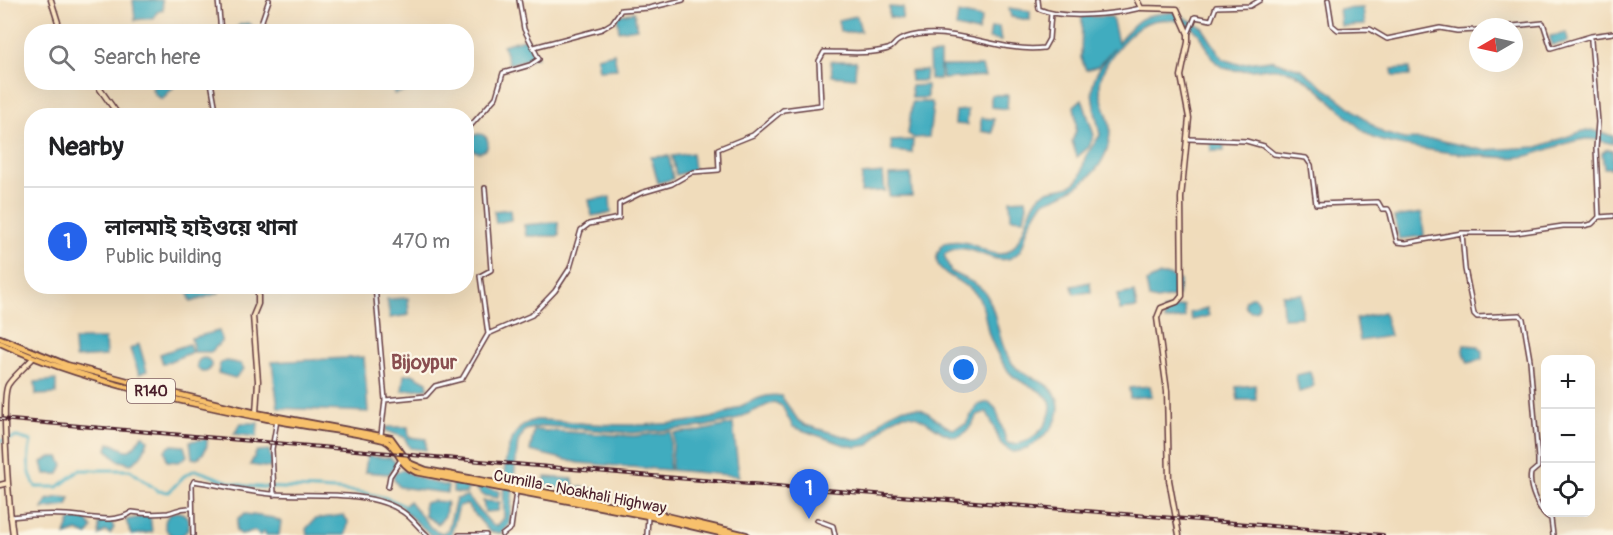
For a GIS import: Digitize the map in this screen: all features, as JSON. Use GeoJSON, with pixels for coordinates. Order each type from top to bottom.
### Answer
{"type":"FeatureCollection","features":[{"type":"Feature","properties":{"kind":"main road"},"geometry":{"type":"LineString","coordinates":[[51,0],[58,24]]}},
{"type":"Feature","properties":{"kind":"main road"},"geometry":{"type":"LineString","coordinates":[[1137,0],[1141,8],[1177,9],[1188,31],[1180,83],[1188,107],[1188,139],[1183,161],[1181,198],[1182,296],[1177,302],[1161,308],[1157,318],[1167,391],[1169,480],[1179,535]]}},
{"type":"Feature","properties":{"kind":"main road"},"geometry":{"type":"LineString","coordinates":[[101,90],[113,108]]}},
{"type":"Feature","properties":{"kind":"main road"},"geometry":{"type":"LineString","coordinates":[[256,413],[257,370],[253,316],[258,304],[258,294]]}},
{"type":"Feature","properties":{"kind":"main road","name":"R140"},"geometry":{"type":"LineString","coordinates":[[0,338],[67,364],[155,390],[307,426],[383,438]]}},
{"type":"Feature","properties":{"kind":"main road","name":"R140"},"geometry":{"type":"LineString","coordinates":[[0,343],[33,358],[89,376],[278,419],[383,438]]}},
{"type":"Feature","properties":{"kind":"main road"},"geometry":{"type":"LineString","coordinates":[[13,535],[5,432],[7,386],[33,358]]}},
{"type":"Feature","properties":{"kind":"main road"},"geometry":{"type":"LineString","coordinates":[[383,438],[392,445],[400,461],[416,472],[462,479]]}},
{"type":"Feature","properties":{"kind":"main road"},"geometry":{"type":"LineString","coordinates":[[383,438],[396,442],[405,459],[414,466],[462,479]]}},
{"type":"Feature","properties":{"kind":"main road","name":"Cumilla - Noakhali Highway"},"geometry":{"type":"LineString","coordinates":[[462,479],[687,523],[729,535]]}},
{"type":"Feature","properties":{"kind":"main road"},"geometry":{"type":"LineString","coordinates":[[0,485],[8,483]]}},
{"type":"Feature","properties":{"kind":"main road"},"geometry":{"type":"LineString","coordinates":[[516,489],[747,535]]}},
{"type":"Feature","properties":{"kind":"street"},"geometry":{"type":"LineString","coordinates":[[218,0],[220,24]]}},
{"type":"Feature","properties":{"kind":"street"},"geometry":{"type":"LineString","coordinates":[[261,24],[269,0]]}},
{"type":"Feature","properties":{"kind":"street"},"geometry":{"type":"LineString","coordinates":[[474,122],[496,97],[503,73],[539,60],[524,29],[519,0]]}},
{"type":"Feature","properties":{"kind":"street"},"geometry":{"type":"LineString","coordinates":[[534,47],[602,28],[612,23],[621,10],[649,8],[683,0]]}},
{"type":"Feature","properties":{"kind":"street"},"geometry":{"type":"LineString","coordinates":[[1038,0],[1039,9],[1051,13],[1120,13],[1141,8]]}},
{"type":"Feature","properties":{"kind":"street"},"geometry":{"type":"LineString","coordinates":[[1188,31],[1196,17],[1211,20],[1216,7],[1250,6],[1260,0]]}},
{"type":"Feature","properties":{"kind":"street"},"geometry":{"type":"LineString","coordinates":[[1328,0],[1332,25],[1338,30],[1370,29],[1387,39],[1440,28],[1469,30]]}},
{"type":"Feature","properties":{"kind":"street"},"geometry":{"type":"LineString","coordinates":[[385,400],[426,396],[435,386],[462,379],[488,334],[532,315],[555,291],[570,268],[578,234],[584,227],[619,218],[619,204],[626,199],[672,184],[693,172],[719,170],[718,149],[753,135],[783,110],[821,105],[819,61],[824,52],[864,53],[884,50],[892,48],[900,40],[924,34],[947,35],[1023,48],[1044,48],[1049,39],[1051,13]]}},
{"type":"Feature","properties":{"kind":"street"},"geometry":{"type":"LineString","coordinates":[[1523,25],[1543,23],[1551,48],[1592,36],[1613,33]]}},
{"type":"Feature","properties":{"kind":"street"},"geometry":{"type":"LineString","coordinates":[[1592,36],[1598,122],[1596,148],[1599,217]]}},
{"type":"Feature","properties":{"kind":"street"},"geometry":{"type":"LineString","coordinates":[[212,90],[216,108]]}},
{"type":"Feature","properties":{"kind":"street"},"geometry":{"type":"LineString","coordinates":[[1188,139],[1246,141],[1264,146],[1274,154],[1306,158],[1311,165],[1316,204],[1378,202],[1382,209],[1388,209],[1390,213],[1397,242],[1406,243],[1462,233],[1515,232],[1583,226],[1592,224],[1599,217],[1613,216]]}},
{"type":"Feature","properties":{"kind":"street"},"geometry":{"type":"LineString","coordinates":[[485,188],[491,270],[480,276],[488,334]]}},
{"type":"Feature","properties":{"kind":"street"},"geometry":{"type":"LineString","coordinates":[[1462,233],[1465,269],[1474,314],[1477,317],[1520,315],[1523,319],[1530,360],[1538,459],[1538,467],[1531,473],[1531,483],[1543,513],[1551,519],[1553,535]]}},
{"type":"Feature","properties":{"kind":"street"},"geometry":{"type":"LineString","coordinates":[[376,294],[385,400],[383,438]]}},
{"type":"Feature","properties":{"kind":"street"},"geometry":{"type":"LineString","coordinates":[[274,494],[272,449],[278,419]]}},
{"type":"Feature","properties":{"kind":"street"},"geometry":{"type":"LineString","coordinates":[[388,487],[390,476],[400,461]]}},
{"type":"Feature","properties":{"kind":"street"},"geometry":{"type":"LineString","coordinates":[[193,535],[191,508],[194,481],[274,494],[334,496],[394,507],[405,513],[427,535]]}},
{"type":"Feature","properties":{"kind":"street"},"geometry":{"type":"LineString","coordinates":[[502,535],[511,528],[516,489]]}},
{"type":"Feature","properties":{"kind":"street"},"geometry":{"type":"LineString","coordinates":[[10,517],[67,515],[99,519],[127,516],[132,512],[153,514],[171,512],[177,507],[191,508]]}},
{"type":"Feature","properties":{"kind":"street"},"geometry":{"type":"LineString","coordinates":[[647,535],[648,516]]}},
{"type":"Feature","properties":{"kind":"street"},"geometry":{"type":"LineString","coordinates":[[817,520],[833,526],[835,535]]}},
{"type":"Feature","properties":{"kind":"street"},"geometry":{"type":"LineString","coordinates":[[459,535],[486,535]]}},
{"type":"Feature","properties":{"kind":"water"},"geometry":{"type":"Polygon","coordinates":[[[133,0],[162,0],[163,10],[157,12],[154,18],[135,20],[133,0]]]}},
{"type":"Feature","properties":{"kind":"water"},"geometry":{"type":"Polygon","coordinates":[[[889,7],[903,8],[902,19],[889,17],[889,7]]]}},
{"type":"Feature","properties":{"kind":"water"},"geometry":{"type":"Polygon","coordinates":[[[1009,8],[1030,11],[1030,20],[1011,17],[1009,8]]]}},
{"type":"Feature","properties":{"kind":"water"},"geometry":{"type":"Polygon","coordinates":[[[1363,8],[1365,25],[1341,26],[1339,9],[1363,8]]]}},
{"type":"Feature","properties":{"kind":"water"},"geometry":{"type":"Polygon","coordinates":[[[634,12],[637,28],[619,31],[617,16],[634,12]]]}},
{"type":"Feature","properties":{"kind":"water"},"geometry":{"type":"Polygon","coordinates":[[[1175,12],[1202,27],[1223,59],[1238,64],[1270,60],[1301,69],[1383,133],[1404,139],[1439,140],[1482,150],[1538,147],[1592,130],[1613,136],[1613,144],[1586,139],[1521,157],[1491,157],[1443,152],[1380,140],[1361,129],[1320,91],[1299,76],[1281,69],[1238,70],[1222,67],[1211,56],[1199,34],[1187,24],[1172,20],[1155,20],[1134,31],[1121,44],[1105,68],[1100,84],[1110,128],[1109,142],[1105,155],[1090,176],[1068,192],[1043,202],[1028,227],[1020,250],[1009,258],[1000,260],[972,250],[962,249],[953,250],[944,255],[951,272],[975,284],[986,294],[1003,346],[1015,367],[1050,388],[1058,400],[1058,413],[1052,427],[1031,446],[1012,452],[1001,444],[987,412],[977,415],[968,430],[959,436],[950,436],[910,415],[899,416],[886,425],[869,445],[856,447],[793,427],[782,406],[774,402],[734,420],[703,427],[632,433],[544,426],[525,430],[518,442],[509,525],[502,533],[490,532],[466,504],[459,506],[451,535],[431,535],[402,509],[409,501],[431,528],[442,533],[448,530],[456,499],[467,496],[492,525],[497,526],[504,518],[504,476],[509,447],[523,425],[535,420],[621,425],[681,423],[720,416],[772,395],[781,396],[798,420],[805,425],[857,440],[871,432],[888,415],[905,408],[921,409],[953,429],[966,424],[977,405],[989,402],[996,409],[1007,443],[1015,444],[1031,438],[1049,417],[1050,401],[1041,392],[1018,380],[1006,368],[989,335],[983,307],[978,296],[945,273],[937,260],[938,253],[944,243],[954,242],[970,244],[994,254],[1008,252],[1022,233],[1032,208],[1040,196],[1051,190],[1068,187],[1079,178],[1085,158],[1100,135],[1092,88],[1094,80],[1114,48],[1098,66],[1086,70],[1081,58],[1082,16],[1112,17],[1118,43],[1130,28],[1142,19],[1155,14],[1175,12]]]}},
{"type":"Feature","properties":{"kind":"water"},"geometry":{"type":"Polygon","coordinates":[[[958,13],[982,18],[978,32],[956,27],[958,13]]]}},
{"type":"Feature","properties":{"kind":"water"},"geometry":{"type":"Polygon","coordinates":[[[857,16],[861,31],[845,33],[840,31],[838,20],[857,16]]]}},
{"type":"Feature","properties":{"kind":"water"},"geometry":{"type":"Polygon","coordinates":[[[999,27],[1001,41],[989,39],[991,28],[999,27]]]}},
{"type":"Feature","properties":{"kind":"water"},"geometry":{"type":"Polygon","coordinates":[[[1567,33],[1568,42],[1551,45],[1550,36],[1567,33]]]}},
{"type":"Feature","properties":{"kind":"water"},"geometry":{"type":"Polygon","coordinates":[[[527,38],[537,57],[509,64],[503,45],[527,38]]]}},
{"type":"Feature","properties":{"kind":"water"},"geometry":{"type":"Polygon","coordinates":[[[614,53],[617,69],[599,70],[597,57],[614,53]]]}},
{"type":"Feature","properties":{"kind":"water"},"geometry":{"type":"Polygon","coordinates":[[[940,54],[940,79],[930,79],[929,55],[940,54]]]}},
{"type":"Feature","properties":{"kind":"water"},"geometry":{"type":"Polygon","coordinates":[[[831,61],[856,61],[855,78],[832,76],[831,61]]]}},
{"type":"Feature","properties":{"kind":"water"},"geometry":{"type":"Polygon","coordinates":[[[941,66],[982,66],[985,76],[943,79],[941,66]]]}},
{"type":"Feature","properties":{"kind":"water"},"geometry":{"type":"Polygon","coordinates":[[[1410,68],[1410,76],[1393,76],[1392,69],[1410,68]]]}},
{"type":"Feature","properties":{"kind":"water"},"geometry":{"type":"Polygon","coordinates":[[[926,70],[925,81],[911,81],[910,71],[926,70]]]}},
{"type":"Feature","properties":{"kind":"water"},"geometry":{"type":"Polygon","coordinates":[[[927,85],[927,98],[912,98],[911,86],[927,85]]]}},
{"type":"Feature","properties":{"kind":"water"},"geometry":{"type":"Polygon","coordinates":[[[152,90],[171,90],[162,99],[155,95],[152,90]]]}},
{"type":"Feature","properties":{"kind":"water"},"geometry":{"type":"Polygon","coordinates":[[[393,90],[412,90],[394,94],[393,90]]]}},
{"type":"Feature","properties":{"kind":"water"},"geometry":{"type":"Polygon","coordinates":[[[991,95],[1008,95],[1007,109],[991,107],[991,95]]]}},
{"type":"Feature","properties":{"kind":"water"},"geometry":{"type":"Polygon","coordinates":[[[1082,99],[1094,135],[1089,147],[1077,157],[1072,141],[1076,128],[1074,106],[1082,99]]]}},
{"type":"Feature","properties":{"kind":"water"},"geometry":{"type":"Polygon","coordinates":[[[912,102],[931,102],[933,105],[929,137],[914,138],[908,134],[912,102]]]}},
{"type":"Feature","properties":{"kind":"water"},"geometry":{"type":"Polygon","coordinates":[[[968,110],[967,125],[955,124],[956,111],[968,110]]]}},
{"type":"Feature","properties":{"kind":"water"},"geometry":{"type":"Polygon","coordinates":[[[981,118],[994,119],[993,133],[981,131],[981,118]]]}},
{"type":"Feature","properties":{"kind":"water"},"geometry":{"type":"Polygon","coordinates":[[[479,134],[487,140],[485,149],[479,152],[474,150],[474,136],[479,134]]]}},
{"type":"Feature","properties":{"kind":"water"},"geometry":{"type":"Polygon","coordinates":[[[913,140],[912,153],[892,151],[891,141],[913,140]]]}},
{"type":"Feature","properties":{"kind":"water"},"geometry":{"type":"Polygon","coordinates":[[[1210,141],[1224,141],[1224,151],[1211,151],[1210,141]]]}},
{"type":"Feature","properties":{"kind":"water"},"geometry":{"type":"Polygon","coordinates":[[[1607,149],[1613,150],[1613,168],[1604,168],[1602,153],[1607,149]]]}},
{"type":"Feature","properties":{"kind":"water"},"geometry":{"type":"Polygon","coordinates":[[[692,153],[694,170],[676,175],[672,156],[692,153]]]}},
{"type":"Feature","properties":{"kind":"water"},"geometry":{"type":"Polygon","coordinates":[[[669,156],[673,179],[658,183],[651,157],[669,156]]]}},
{"type":"Feature","properties":{"kind":"water"},"geometry":{"type":"Polygon","coordinates":[[[883,173],[885,191],[861,192],[862,175],[883,173]]]}},
{"type":"Feature","properties":{"kind":"water"},"geometry":{"type":"Polygon","coordinates":[[[911,174],[912,196],[889,196],[889,175],[911,174]]]}},
{"type":"Feature","properties":{"kind":"water"},"geometry":{"type":"Polygon","coordinates":[[[610,197],[611,213],[592,216],[589,200],[610,197]]]}},
{"type":"Feature","properties":{"kind":"water"},"geometry":{"type":"Polygon","coordinates":[[[1026,199],[1024,219],[1011,218],[1010,200],[1026,199]]]}},
{"type":"Feature","properties":{"kind":"water"},"geometry":{"type":"Polygon","coordinates":[[[510,209],[511,220],[496,223],[494,211],[510,209]]]}},
{"type":"Feature","properties":{"kind":"water"},"geometry":{"type":"Polygon","coordinates":[[[1422,213],[1424,236],[1399,239],[1394,217],[1422,213]]]}},
{"type":"Feature","properties":{"kind":"water"},"geometry":{"type":"Polygon","coordinates":[[[558,222],[559,236],[526,236],[524,225],[558,222]]]}},
{"type":"Feature","properties":{"kind":"water"},"geometry":{"type":"Polygon","coordinates":[[[1160,275],[1169,275],[1180,281],[1178,296],[1157,300],[1149,298],[1146,282],[1160,275]]]}},
{"type":"Feature","properties":{"kind":"water"},"geometry":{"type":"Polygon","coordinates":[[[1090,282],[1091,292],[1074,294],[1072,286],[1090,282]]]}},
{"type":"Feature","properties":{"kind":"water"},"geometry":{"type":"Polygon","coordinates":[[[1134,292],[1137,308],[1120,310],[1117,295],[1134,292]]]}},
{"type":"Feature","properties":{"kind":"water"},"geometry":{"type":"Polygon","coordinates":[[[188,294],[216,294],[191,302],[188,294]]]}},
{"type":"Feature","properties":{"kind":"water"},"geometry":{"type":"Polygon","coordinates":[[[1302,294],[1302,317],[1283,318],[1282,295],[1302,294]]]}},
{"type":"Feature","properties":{"kind":"water"},"geometry":{"type":"Polygon","coordinates":[[[1252,297],[1257,299],[1259,304],[1257,309],[1252,311],[1247,309],[1245,304],[1247,299],[1252,297]]]}},
{"type":"Feature","properties":{"kind":"water"},"geometry":{"type":"Polygon","coordinates":[[[408,298],[409,315],[390,318],[387,299],[408,298]]]}},
{"type":"Feature","properties":{"kind":"water"},"geometry":{"type":"Polygon","coordinates":[[[1184,306],[1185,318],[1165,321],[1163,310],[1184,306]]]}},
{"type":"Feature","properties":{"kind":"water"},"geometry":{"type":"Polygon","coordinates":[[[1207,308],[1209,316],[1192,320],[1190,313],[1207,308]]]}},
{"type":"Feature","properties":{"kind":"water"},"geometry":{"type":"Polygon","coordinates":[[[1384,312],[1390,336],[1360,341],[1356,319],[1384,312]]]}},
{"type":"Feature","properties":{"kind":"water"},"geometry":{"type":"Polygon","coordinates":[[[219,331],[222,341],[211,352],[194,352],[191,338],[219,331]]]}},
{"type":"Feature","properties":{"kind":"water"},"geometry":{"type":"Polygon","coordinates":[[[105,339],[106,356],[75,358],[74,341],[105,339]]]}},
{"type":"Feature","properties":{"kind":"water"},"geometry":{"type":"Polygon","coordinates":[[[139,344],[147,371],[139,374],[130,349],[139,344]]]}},
{"type":"Feature","properties":{"kind":"water"},"geometry":{"type":"Polygon","coordinates":[[[189,344],[192,352],[163,364],[160,354],[189,344]]]}},
{"type":"Feature","properties":{"kind":"water"},"geometry":{"type":"Polygon","coordinates":[[[1464,345],[1478,346],[1482,351],[1482,359],[1468,363],[1463,350],[1464,345]]]}},
{"type":"Feature","properties":{"kind":"water"},"geometry":{"type":"Polygon","coordinates":[[[364,357],[368,412],[278,408],[272,362],[364,357]]]}},
{"type":"Feature","properties":{"kind":"water"},"geometry":{"type":"Polygon","coordinates":[[[201,358],[207,358],[211,365],[207,372],[201,372],[197,368],[197,362],[201,358]]]}},
{"type":"Feature","properties":{"kind":"water"},"geometry":{"type":"Polygon","coordinates":[[[227,361],[241,364],[244,369],[235,378],[218,373],[220,363],[227,361]]]}},
{"type":"Feature","properties":{"kind":"water"},"geometry":{"type":"Polygon","coordinates":[[[1310,372],[1314,385],[1310,389],[1299,392],[1296,375],[1310,372]]]}},
{"type":"Feature","properties":{"kind":"water"},"geometry":{"type":"Polygon","coordinates":[[[412,374],[427,382],[428,388],[402,391],[404,375],[412,374]]]}},
{"type":"Feature","properties":{"kind":"water"},"geometry":{"type":"Polygon","coordinates":[[[56,380],[56,394],[36,395],[35,382],[56,380]]]}},
{"type":"Feature","properties":{"kind":"water"},"geometry":{"type":"Polygon","coordinates":[[[1255,385],[1256,400],[1238,400],[1236,387],[1255,385]]]}},
{"type":"Feature","properties":{"kind":"water"},"geometry":{"type":"Polygon","coordinates":[[[1150,386],[1152,396],[1130,398],[1129,388],[1150,386]]]}},
{"type":"Feature","properties":{"kind":"water"},"geometry":{"type":"Polygon","coordinates":[[[241,423],[258,423],[257,437],[234,434],[241,423]]]}},
{"type":"Feature","properties":{"kind":"water"},"geometry":{"type":"Polygon","coordinates":[[[733,424],[739,476],[671,470],[674,433],[701,431],[733,424]]]}},
{"type":"Feature","properties":{"kind":"water"},"geometry":{"type":"Polygon","coordinates":[[[386,427],[408,427],[409,437],[426,439],[426,450],[410,448],[404,437],[386,431],[386,427]]]}},
{"type":"Feature","properties":{"kind":"water"},"geometry":{"type":"Polygon","coordinates":[[[534,430],[634,436],[671,432],[669,470],[579,463],[530,451],[534,430]]]}},
{"type":"Feature","properties":{"kind":"water"},"geometry":{"type":"Polygon","coordinates":[[[142,435],[148,440],[145,448],[140,457],[131,464],[117,460],[107,449],[109,443],[130,450],[142,435]]]}},
{"type":"Feature","properties":{"kind":"water"},"geometry":{"type":"Polygon","coordinates":[[[207,439],[204,453],[197,459],[192,458],[190,441],[207,439]]]}},
{"type":"Feature","properties":{"kind":"water"},"geometry":{"type":"Polygon","coordinates":[[[172,445],[184,446],[187,456],[179,462],[167,461],[165,450],[172,445]]]}},
{"type":"Feature","properties":{"kind":"water"},"geometry":{"type":"Polygon","coordinates":[[[269,450],[272,461],[270,468],[250,465],[257,451],[269,450]]]}},
{"type":"Feature","properties":{"kind":"water"},"geometry":{"type":"Polygon","coordinates":[[[367,456],[391,458],[396,463],[389,474],[365,472],[367,456]]]}},
{"type":"Feature","properties":{"kind":"water"},"geometry":{"type":"Polygon","coordinates":[[[51,457],[59,457],[63,465],[59,474],[45,474],[42,462],[51,457]]]}},
{"type":"Feature","properties":{"kind":"water"},"geometry":{"type":"Polygon","coordinates":[[[402,470],[427,481],[448,486],[447,493],[399,487],[393,478],[395,472],[402,470]]]}},
{"type":"Feature","properties":{"kind":"water"},"geometry":{"type":"Polygon","coordinates":[[[545,477],[573,479],[574,486],[595,489],[592,495],[545,485],[545,477]]]}},
{"type":"Feature","properties":{"kind":"water"},"geometry":{"type":"Polygon","coordinates":[[[453,480],[499,491],[498,498],[482,495],[476,488],[468,488],[466,494],[453,492],[453,480]]]}},
{"type":"Feature","properties":{"kind":"water"},"geometry":{"type":"Polygon","coordinates":[[[58,497],[70,498],[67,506],[43,509],[47,500],[58,497]]]}},
{"type":"Feature","properties":{"kind":"water"},"geometry":{"type":"Polygon","coordinates":[[[483,501],[500,502],[498,511],[485,512],[483,501]]]}},
{"type":"Feature","properties":{"kind":"water"},"geometry":{"type":"Polygon","coordinates":[[[447,502],[445,516],[438,524],[425,516],[424,503],[447,502]]]}},
{"type":"Feature","properties":{"kind":"water"},"geometry":{"type":"Polygon","coordinates":[[[177,512],[182,513],[188,519],[188,529],[182,535],[177,536],[172,535],[166,529],[165,524],[166,519],[172,513],[177,512]]]}},
{"type":"Feature","properties":{"kind":"water"},"geometry":{"type":"Polygon","coordinates":[[[245,514],[274,518],[281,522],[279,535],[266,535],[264,531],[260,535],[254,531],[241,534],[236,531],[238,518],[245,514]]]}},
{"type":"Feature","properties":{"kind":"water"},"geometry":{"type":"Polygon","coordinates":[[[150,515],[152,532],[131,535],[126,520],[150,515]]]}},
{"type":"Feature","properties":{"kind":"water"},"geometry":{"type":"Polygon","coordinates":[[[343,515],[348,521],[346,535],[307,535],[306,529],[315,519],[343,515]]]}},
{"type":"Feature","properties":{"kind":"water"},"geometry":{"type":"Polygon","coordinates":[[[87,520],[92,528],[88,535],[77,531],[65,535],[70,521],[87,520]]]}},
{"type":"Feature","properties":{"kind":"water"},"geometry":{"type":"Polygon","coordinates":[[[103,520],[111,521],[114,528],[110,534],[106,531],[99,535],[99,523],[103,520]]]}},
{"type":"Feature","properties":{"kind":"waterway"},"geometry":{"type":"LineString","coordinates":[[0,441],[17,437],[31,441],[29,465],[36,487],[58,487],[80,470],[130,470],[158,491],[169,492],[184,476],[195,470],[247,486],[353,491],[391,500],[406,508]]}},
{"type":"Feature","properties":{"kind":"railway"},"geometry":{"type":"LineString","coordinates":[[0,419],[664,477],[1383,535]]}},
{"type":"Feature","properties":{"kind":"place","name":"লালমাই হাইওয়ে থানা"},"geometry":{"type":"Point","coordinates":[809,519]}},
{"type":"Feature","properties":{"kind":"district","name":"Bijoypur"},"geometry":{"type":"Point","coordinates":[424,362]}}]}
